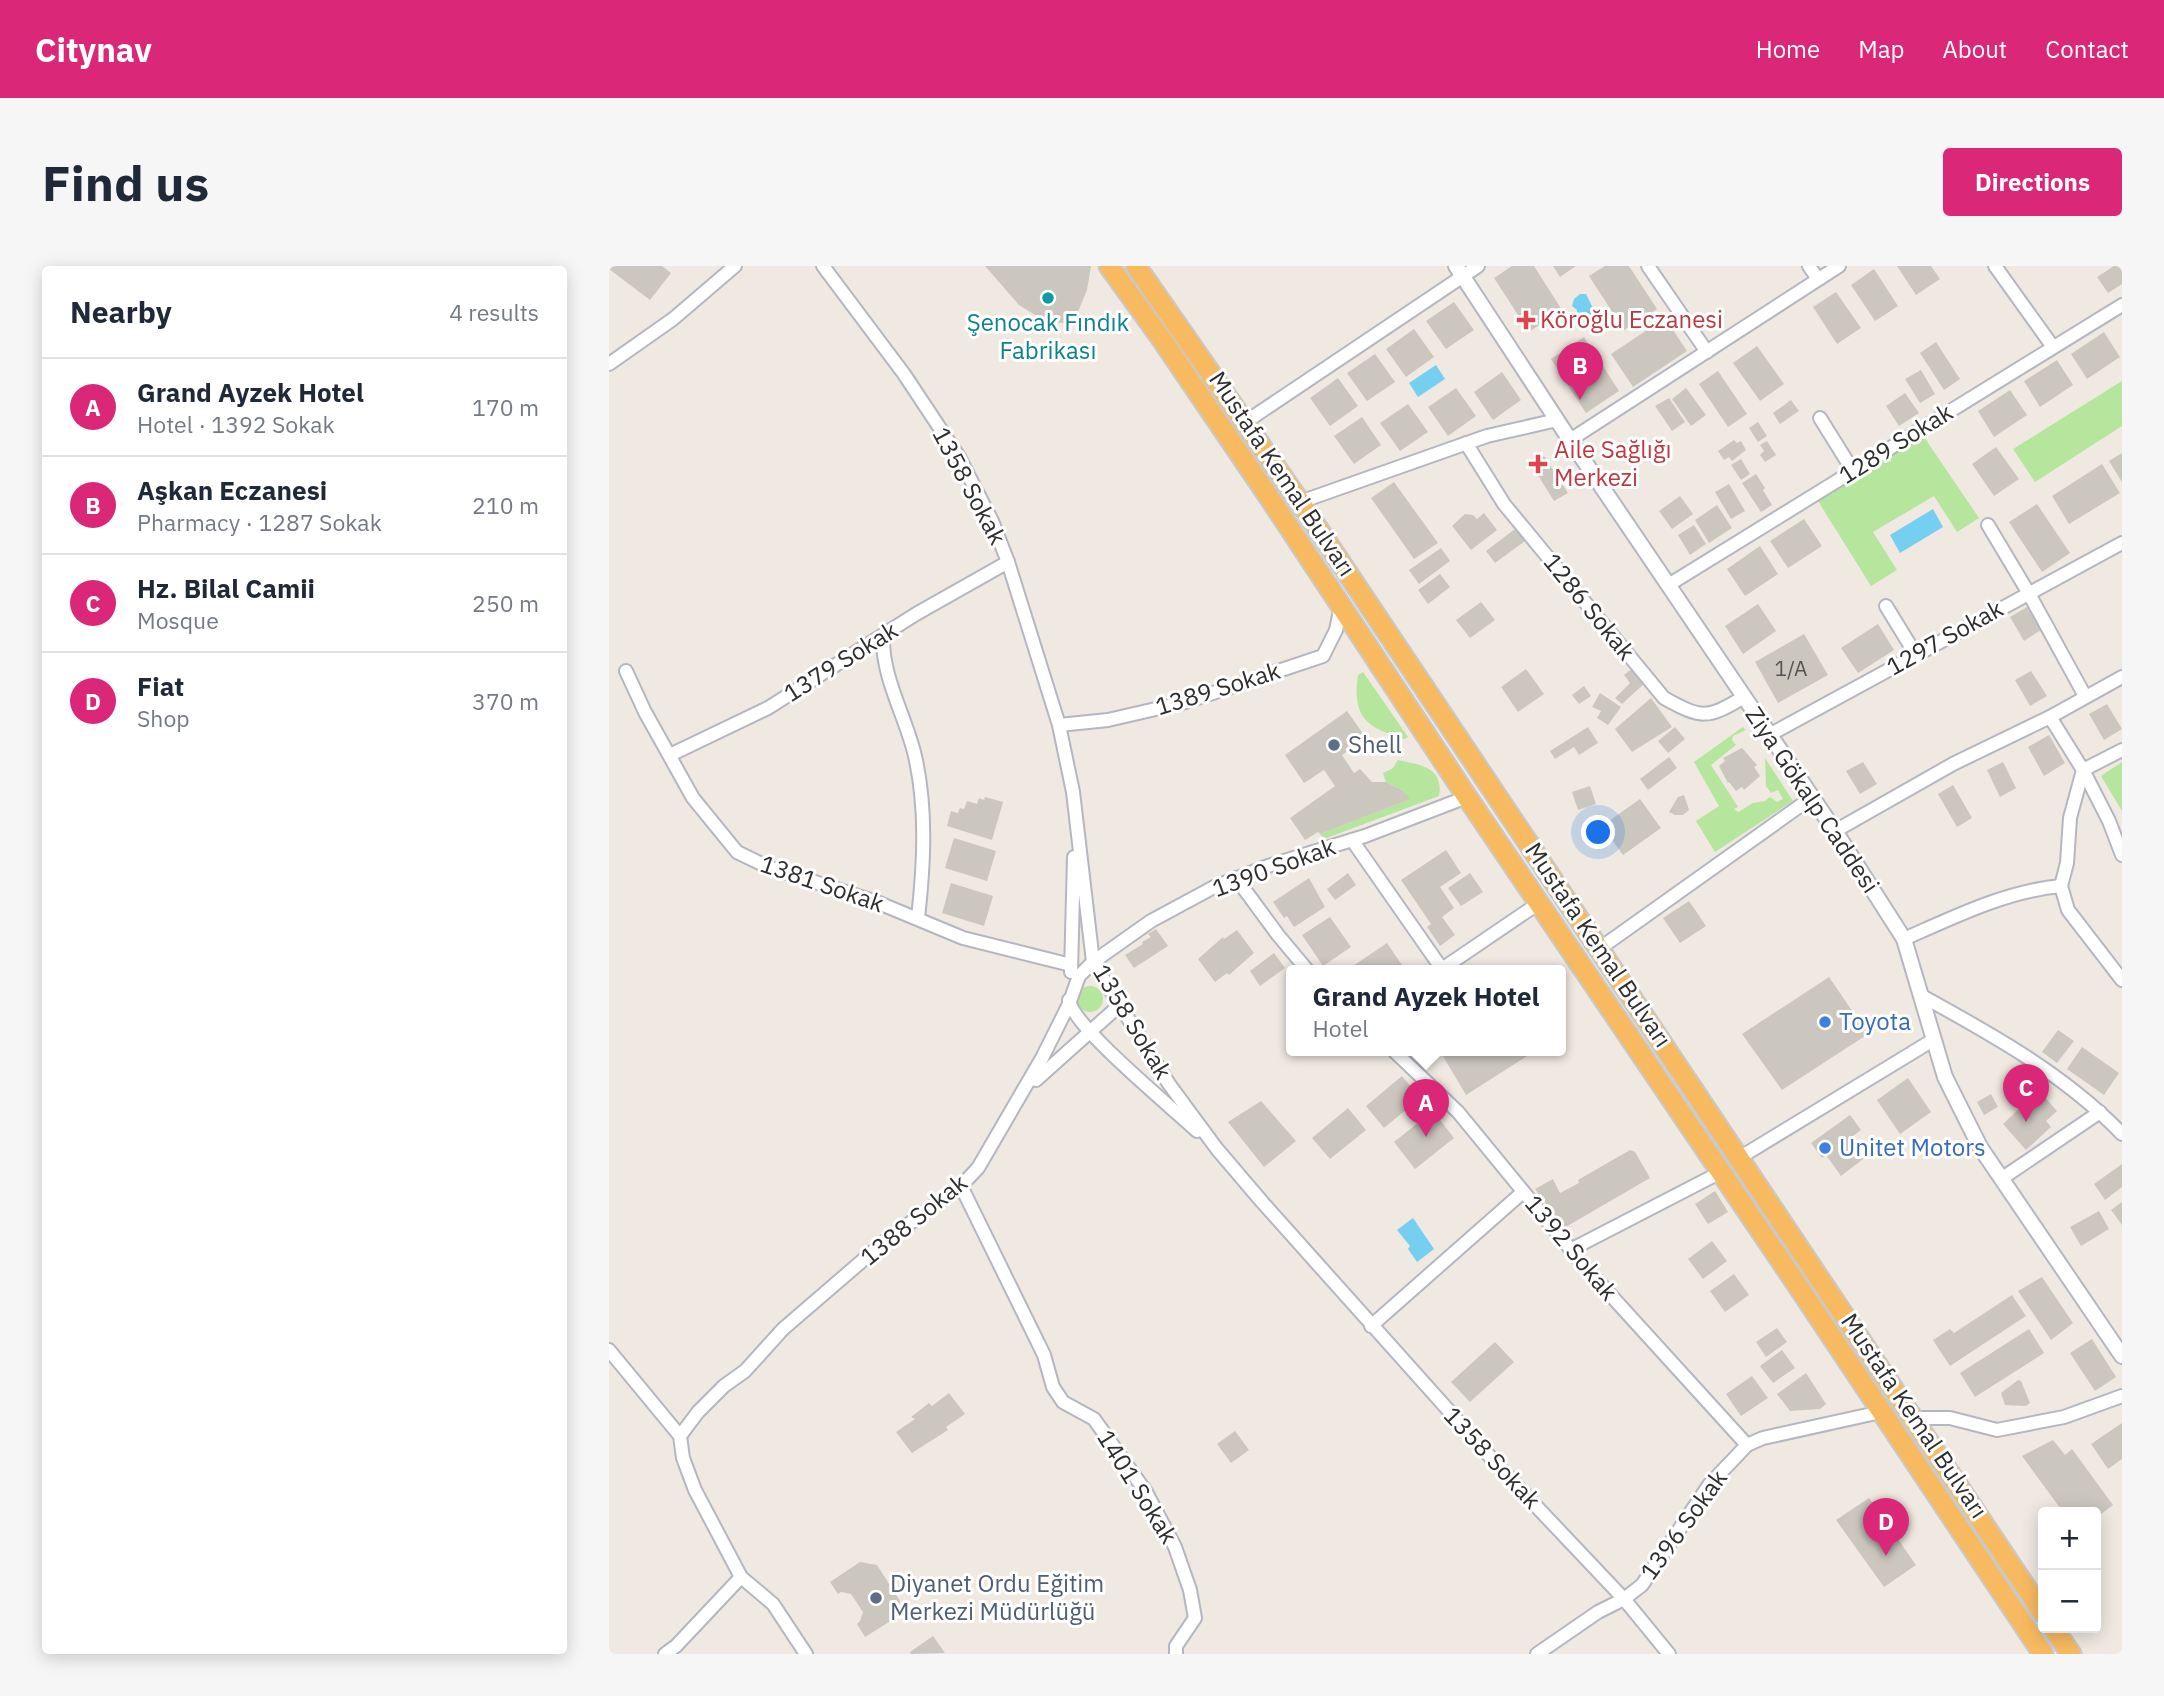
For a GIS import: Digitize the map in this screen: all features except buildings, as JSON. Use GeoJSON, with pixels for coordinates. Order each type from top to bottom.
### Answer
{"type":"FeatureCollection","features":[{"type":"Feature","properties":{"kind":"highway","name":"Mustafa Kemal Bulvarı"},"geometry":{"type":"LineString","coordinates":[[1109,266],[1161,338],[2043,1654]]}},
{"type":"Feature","properties":{"kind":"highway","name":"Mustafa Kemal Bulvarı"},"geometry":{"type":"LineString","coordinates":[[1136,266],[1300,502],[2038,1606]]}},
{"type":"Feature","properties":{"kind":"highway"},"geometry":{"type":"LineString","coordinates":[[2056,1633],[2071,1654]]}},
{"type":"Feature","properties":{"kind":"street"},"geometry":{"type":"LineString","coordinates":[[609,364],[673,320],[735,266]]}},
{"type":"Feature","properties":{"kind":"street","name":"1358 Sokak"},"geometry":{"type":"LineString","coordinates":[[823,266],[904,374],[959,457],[1009,562],[1059,725],[1073,792],[1093,962],[1169,1084],[1217,1149],[1371,1326],[1624,1599],[1669,1654]]}},
{"type":"Feature","properties":{"kind":"street"},"geometry":{"type":"LineString","coordinates":[[1244,423],[1459,271],[1478,266]]}},
{"type":"Feature","properties":{"kind":"street"},"geometry":{"type":"LineString","coordinates":[[1648,266],[1707,352]]}},
{"type":"Feature","properties":{"kind":"street"},"geometry":{"type":"LineString","coordinates":[[1809,266],[1818,279]]}},
{"type":"Feature","properties":{"kind":"street"},"geometry":{"type":"LineString","coordinates":[[1570,440],[1839,266]]}},
{"type":"Feature","properties":{"kind":"street"},"geometry":{"type":"LineString","coordinates":[[1995,266],[2053,348]]}},
{"type":"Feature","properties":{"kind":"street","name":"Ziya Gökalp Caddesi"},"geometry":{"type":"LineString","coordinates":[[1459,271],[1835,831],[1904,939],[1945,1077],[1980,1147],[2122,1356]]}},
{"type":"Feature","properties":{"kind":"street","name":"1289 Sokak"},"geometry":{"type":"LineString","coordinates":[[1670,584],[2122,305]]}},
{"type":"Feature","properties":{"kind":"street"},"geometry":{"type":"LineString","coordinates":[[1820,418],[1853,471]]}},
{"type":"Feature","properties":{"kind":"street"},"geometry":{"type":"LineString","coordinates":[[1300,502],[1487,436],[1557,420]]}},
{"type":"Feature","properties":{"kind":"street","name":"1286 Sokak"},"geometry":{"type":"LineString","coordinates":[[1466,443],[1504,504],[1664,698],[1687,711],[1705,715],[1718,712],[1744,697]]}},
{"type":"Feature","properties":{"kind":"street"},"geometry":{"type":"LineString","coordinates":[[1988,525],[2085,696]]}},
{"type":"Feature","properties":{"kind":"street","name":"1297 Sokak"},"geometry":{"type":"LineString","coordinates":[[1769,735],[2122,542]]}},
{"type":"Feature","properties":{"kind":"street","name":"1379 Sokak"},"geometry":{"type":"LineString","coordinates":[[670,755],[768,708],[916,614],[1009,562]]}},
{"type":"Feature","properties":{"kind":"street"},"geometry":{"type":"LineString","coordinates":[[1886,606],[1916,655]]}},
{"type":"Feature","properties":{"kind":"street","name":"1389 Sokak"},"geometry":{"type":"LineString","coordinates":[[1059,725],[1108,720],[1187,702],[1323,656],[1336,630],[1341,607]]}},
{"type":"Feature","properties":{"kind":"street"},"geometry":{"type":"LineString","coordinates":[[883,637],[889,676],[915,755],[925,819],[918,918]]}},
{"type":"Feature","properties":{"kind":"street","name":"1381 Sokak"},"geometry":{"type":"LineString","coordinates":[[626,671],[693,798],[737,852],[768,867],[874,901],[963,938],[1071,965]]}},
{"type":"Feature","properties":{"kind":"street"},"geometry":{"type":"LineString","coordinates":[[1835,831],[1952,764],[2050,717],[2122,677]]}},
{"type":"Feature","properties":{"kind":"street"},"geometry":{"type":"LineString","coordinates":[[2050,717],[2083,770],[2109,821],[2122,855]]}},
{"type":"Feature","properties":{"kind":"street"},"geometry":{"type":"LineString","coordinates":[[2122,750],[2083,770],[2070,818],[2067,863],[2061,886],[2068,911],[2122,980]]}},
{"type":"Feature","properties":{"kind":"street","name":"1390 Sokak"},"geometry":{"type":"LineString","coordinates":[[1093,962],[1151,921],[1214,887],[1467,797]]}},
{"type":"Feature","properties":{"kind":"street"},"geometry":{"type":"LineString","coordinates":[[1599,949],[1811,798]]}},
{"type":"Feature","properties":{"kind":"street"},"geometry":{"type":"LineString","coordinates":[[1075,822],[1069,1004],[1090,1031],[1217,1149]]}},
{"type":"Feature","properties":{"kind":"street"},"geometry":{"type":"LineString","coordinates":[[1352,840],[1437,965]]}},
{"type":"Feature","properties":{"kind":"street"},"geometry":{"type":"LineString","coordinates":[[1236,878],[1303,965]]}},
{"type":"Feature","properties":{"kind":"street"},"geometry":{"type":"LineString","coordinates":[[1904,939],[2037,888],[2061,886]]}},
{"type":"Feature","properties":{"kind":"street"},"geometry":{"type":"LineString","coordinates":[[1447,965],[1539,903]]}},
{"type":"Feature","properties":{"kind":"street","name":"1388 Sokak"},"geometry":{"type":"LineString","coordinates":[[681,1436],[698,1412],[724,1386],[745,1371],[783,1329],[884,1242],[961,1186],[978,1168],[1023,1092],[1069,1004],[1079,976],[1093,962]]}},
{"type":"Feature","properties":{"kind":"street"},"geometry":{"type":"LineString","coordinates":[[1921,996],[2011,1045],[2100,1112],[2122,1134]]}},
{"type":"Feature","properties":{"kind":"street"},"geometry":{"type":"LineString","coordinates":[[1023,1092],[1121,1004]]}},
{"type":"Feature","properties":{"kind":"street"},"geometry":{"type":"LineString","coordinates":[[1739,1158],[1933,1040]]}},
{"type":"Feature","properties":{"kind":"street","name":"1392 Sokak"},"geometry":{"type":"LineString","coordinates":[[1399,1056],[1458,1112],[1586,1268],[1747,1445]]}},
{"type":"Feature","properties":{"kind":"street"},"geometry":{"type":"LineString","coordinates":[[2001,1179],[2100,1112]]}},
{"type":"Feature","properties":{"kind":"street"},"geometry":{"type":"LineString","coordinates":[[1571,1249],[1721,1172]]}},
{"type":"Feature","properties":{"kind":"street","name":"1401 Sokak"},"geometry":{"type":"LineString","coordinates":[[961,1186],[1044,1354],[1053,1387],[1063,1402],[1094,1419],[1115,1446],[1146,1492],[1175,1547],[1190,1590],[1195,1618],[1177,1646],[1176,1654]]}},
{"type":"Feature","properties":{"kind":"street"},"geometry":{"type":"LineString","coordinates":[[1371,1326],[1523,1192]]}},
{"type":"Feature","properties":{"kind":"street"},"geometry":{"type":"LineString","coordinates":[[609,1350],[681,1436],[683,1458],[695,1490],[741,1577],[773,1604],[806,1654]]}},
{"type":"Feature","properties":{"kind":"street"},"geometry":{"type":"LineString","coordinates":[[1913,1418],[1949,1418],[1997,1430],[2064,1417],[2122,1396]]}},
{"type":"Feature","properties":{"kind":"street","name":"1396 Sokak"},"geometry":{"type":"LineString","coordinates":[[1537,1654],[1642,1586],[1709,1485],[1747,1445],[1763,1438],[1881,1412]]}},
{"type":"Feature","properties":{"kind":"street"},"geometry":{"type":"LineString","coordinates":[[665,1654],[676,1646],[741,1577]]}},
{"type":"Feature","properties":{"kind":"green space"},"geometry":{"type":"Polygon","coordinates":[[[2122,381],[2122,426],[2035,482],[2013,449],[2122,381]]]}},
{"type":"Feature","properties":{"kind":"green space"},"geometry":{"type":"Polygon","coordinates":[[[1922,434],[1979,518],[1957,532],[1934,496],[1873,532],[1897,570],[1871,586],[1818,501],[1922,434]]]}},
{"type":"Feature","properties":{"kind":"green space"},"geometry":{"type":"Polygon","coordinates":[[[1363,672],[1408,737],[1405,739],[1380,730],[1365,719],[1357,701],[1358,675],[1363,672]]]}},
{"type":"Feature","properties":{"kind":"green space"},"geometry":{"type":"Polygon","coordinates":[[[1743,727],[1746,730],[1733,736],[1732,740],[1736,745],[1711,765],[1738,807],[1734,809],[1738,812],[1770,797],[1777,802],[1783,799],[1778,790],[1771,793],[1766,786],[1765,758],[1793,801],[1715,852],[1696,821],[1719,806],[1694,762],[1743,727]]]}},
{"type":"Feature","properties":{"kind":"green space"},"geometry":{"type":"Polygon","coordinates":[[[1398,760],[1422,766],[1434,773],[1440,786],[1439,796],[1324,839],[1320,834],[1409,799],[1402,790],[1386,782],[1383,773],[1393,768],[1398,760]]]}},
{"type":"Feature","properties":{"kind":"green space"},"geometry":{"type":"Polygon","coordinates":[[[2122,762],[2122,811],[2101,776],[2122,762]]]}},
{"type":"Feature","properties":{"kind":"green space"},"geometry":{"type":"Polygon","coordinates":[[[1090,986],[1099,990],[1103,999],[1099,1008],[1090,1012],[1081,1008],[1077,999],[1081,990],[1090,986]]]}},
{"type":"Feature","properties":{"kind":"water"},"geometry":{"type":"Polygon","coordinates":[[[1580,294],[1586,294],[1601,315],[1596,326],[1589,327],[1583,317],[1577,316],[1577,310],[1572,306],[1574,299],[1580,294]]]}},
{"type":"Feature","properties":{"kind":"water"},"geometry":{"type":"Polygon","coordinates":[[[1436,365],[1445,379],[1418,397],[1409,383],[1436,365]]]}},
{"type":"Feature","properties":{"kind":"water"},"geometry":{"type":"Polygon","coordinates":[[[1933,509],[1943,527],[1900,553],[1890,535],[1933,509]]]}},
{"type":"Feature","properties":{"kind":"water"},"geometry":{"type":"Polygon","coordinates":[[[1413,1218],[1434,1249],[1417,1262],[1408,1249],[1410,1246],[1397,1230],[1413,1218]]]}},
{"type":"Feature","properties":{"kind":"place","name":"Şenocak Fındık Fabrikası"},"geometry":{"type":"Point","coordinates":[1048,298]}},
{"type":"Feature","properties":{"kind":"place","name":"Köroğlu Eczanesi"},"geometry":{"type":"Point","coordinates":[1526,320]}},
{"type":"Feature","properties":{"kind":"place","name":"Aşkan Eczanesi"},"geometry":{"type":"Point","coordinates":[1580,400]}},
{"type":"Feature","properties":{"kind":"place","name":"Aile Sağlığı Merkezi"},"geometry":{"type":"Point","coordinates":[1538,464]}},
{"type":"Feature","properties":{"kind":"place","name":"Shell"},"geometry":{"type":"Point","coordinates":[1334,745]}},
{"type":"Feature","properties":{"kind":"place","name":"Toyota"},"geometry":{"type":"Point","coordinates":[1825,1022]}},
{"type":"Feature","properties":{"kind":"place","name":"Hz. Bilal Camii"},"geometry":{"type":"Point","coordinates":[2026,1122]}},
{"type":"Feature","properties":{"kind":"place","name":"Grand Ayzek Hotel"},"geometry":{"type":"Point","coordinates":[1426,1137]}},
{"type":"Feature","properties":{"kind":"place","name":"Unitet Motors"},"geometry":{"type":"Point","coordinates":[1825,1148]}},
{"type":"Feature","properties":{"kind":"place","name":"Fiat"},"geometry":{"type":"Point","coordinates":[1886,1556]}},
{"type":"Feature","properties":{"kind":"place","name":"Diyanet Ordu Eğitim Merkezi Müdürlüğü"},"geometry":{"type":"Point","coordinates":[876,1598]}}]}
